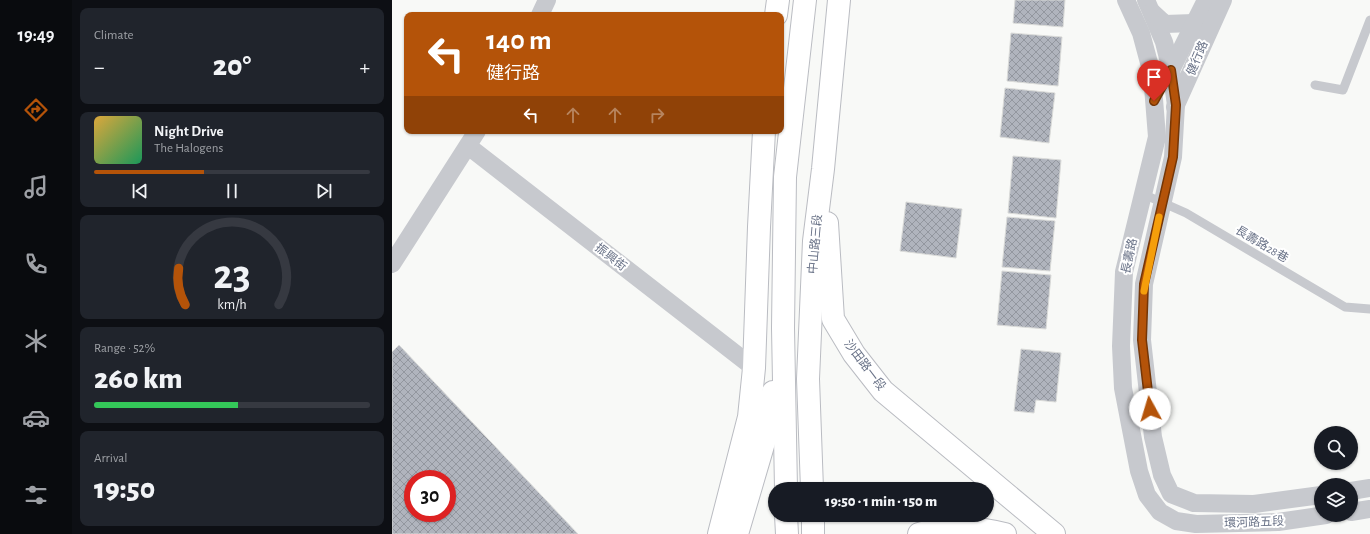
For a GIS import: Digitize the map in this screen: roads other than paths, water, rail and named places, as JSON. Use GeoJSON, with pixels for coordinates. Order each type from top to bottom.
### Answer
{"type":"FeatureCollection","features":[{"type":"Feature","properties":{"kind":"main road"},"geometry":{"type":"LineString","coordinates":[[776,12],[778,0]]}},
{"type":"Feature","properties":{"kind":"main road"},"geometry":{"type":"LineString","coordinates":[[786,482],[783,328],[785,177],[805,0]]}},
{"type":"Feature","properties":{"kind":"main road","name":"中山路三段"},"geometry":{"type":"LineString","coordinates":[[812,482],[808,379],[814,241],[823,169],[839,0]]}},
{"type":"Feature","properties":{"kind":"main road"},"geometry":{"type":"LineString","coordinates":[[719,534],[749,417],[754,368],[764,134]]}},
{"type":"Feature","properties":{"kind":"main road","name":"沙田路一段"},"geometry":{"type":"LineString","coordinates":[[823,169],[833,319],[854,354],[883,391],[1056,533]]}},
{"type":"Feature","properties":{"kind":"main road"},"geometry":{"type":"LineString","coordinates":[[737,534],[767,432],[783,328]]}},
{"type":"Feature","properties":{"kind":"main road"},"geometry":{"type":"LineString","coordinates":[[786,522],[787,534]]}},
{"type":"Feature","properties":{"kind":"main road"},"geometry":{"type":"LineString","coordinates":[[813,522],[813,534]]}},
{"type":"Feature","properties":{"kind":"main road"},"geometry":{"type":"LineString","coordinates":[[919,534],[931,530],[963,529],[994,531],[1005,534]]}},
{"type":"Feature","properties":{"kind":"street"},"geometry":{"type":"LineString","coordinates":[[541,12],[547,0]]}},
{"type":"Feature","properties":{"kind":"street","name":"長壽路"},"geometry":{"type":"LineString","coordinates":[[1126,0],[1141,33],[1152,74],[1157,137],[1124,272],[1121,346],[1123,388],[1139,470],[1147,495],[1160,512]]}},
{"type":"Feature","properties":{"kind":"street","name":"健行路"},"geometry":{"type":"LineString","coordinates":[[1154,101],[1206,0]]}},
{"type":"Feature","properties":{"kind":"street","name":"健行路"},"geometry":{"type":"LineString","coordinates":[[1157,137],[1176,105],[1223,0]]}},
{"type":"Feature","properties":{"kind":"street"},"geometry":{"type":"LineString","coordinates":[[1147,5],[1165,24],[1194,23]]}},
{"type":"Feature","properties":{"kind":"street","name":"長壽路"},"geometry":{"type":"LineString","coordinates":[[1147,5],[1164,42],[1171,70],[1176,105],[1173,157],[1144,284],[1142,340],[1153,437],[1162,475],[1171,494]]}},
{"type":"Feature","properties":{"kind":"street"},"geometry":{"type":"LineString","coordinates":[[392,264],[475,134]]}},
{"type":"Feature","properties":{"kind":"street","name":"振興街"},"geometry":{"type":"LineString","coordinates":[[468,146],[754,368]]}},
{"type":"Feature","properties":{"kind":"street"},"geometry":{"type":"LineString","coordinates":[[1358,490],[1370,488]]}},
{"type":"Feature","properties":{"kind":"street","name":"環河路五段"},"geometry":{"type":"LineString","coordinates":[[1171,494],[1194,503],[1254,504],[1314,496]]}},
{"type":"Feature","properties":{"kind":"street"},"geometry":{"type":"LineString","coordinates":[[1358,511],[1370,509]]}},
{"type":"Feature","properties":{"kind":"street","name":"環河路五段"},"geometry":{"type":"LineString","coordinates":[[1160,512],[1176,521],[1196,524],[1278,522],[1314,517]]}},
{"type":"Feature","properties":{"kind":"lane"},"geometry":{"type":"LineString","coordinates":[[1315,85],[1343,90],[1370,20]]}},
{"type":"Feature","properties":{"kind":"lane","name":"長壽路28巷"},"geometry":{"type":"LineString","coordinates":[[1143,194],[1186,213],[1345,307],[1370,309]]}}]}
